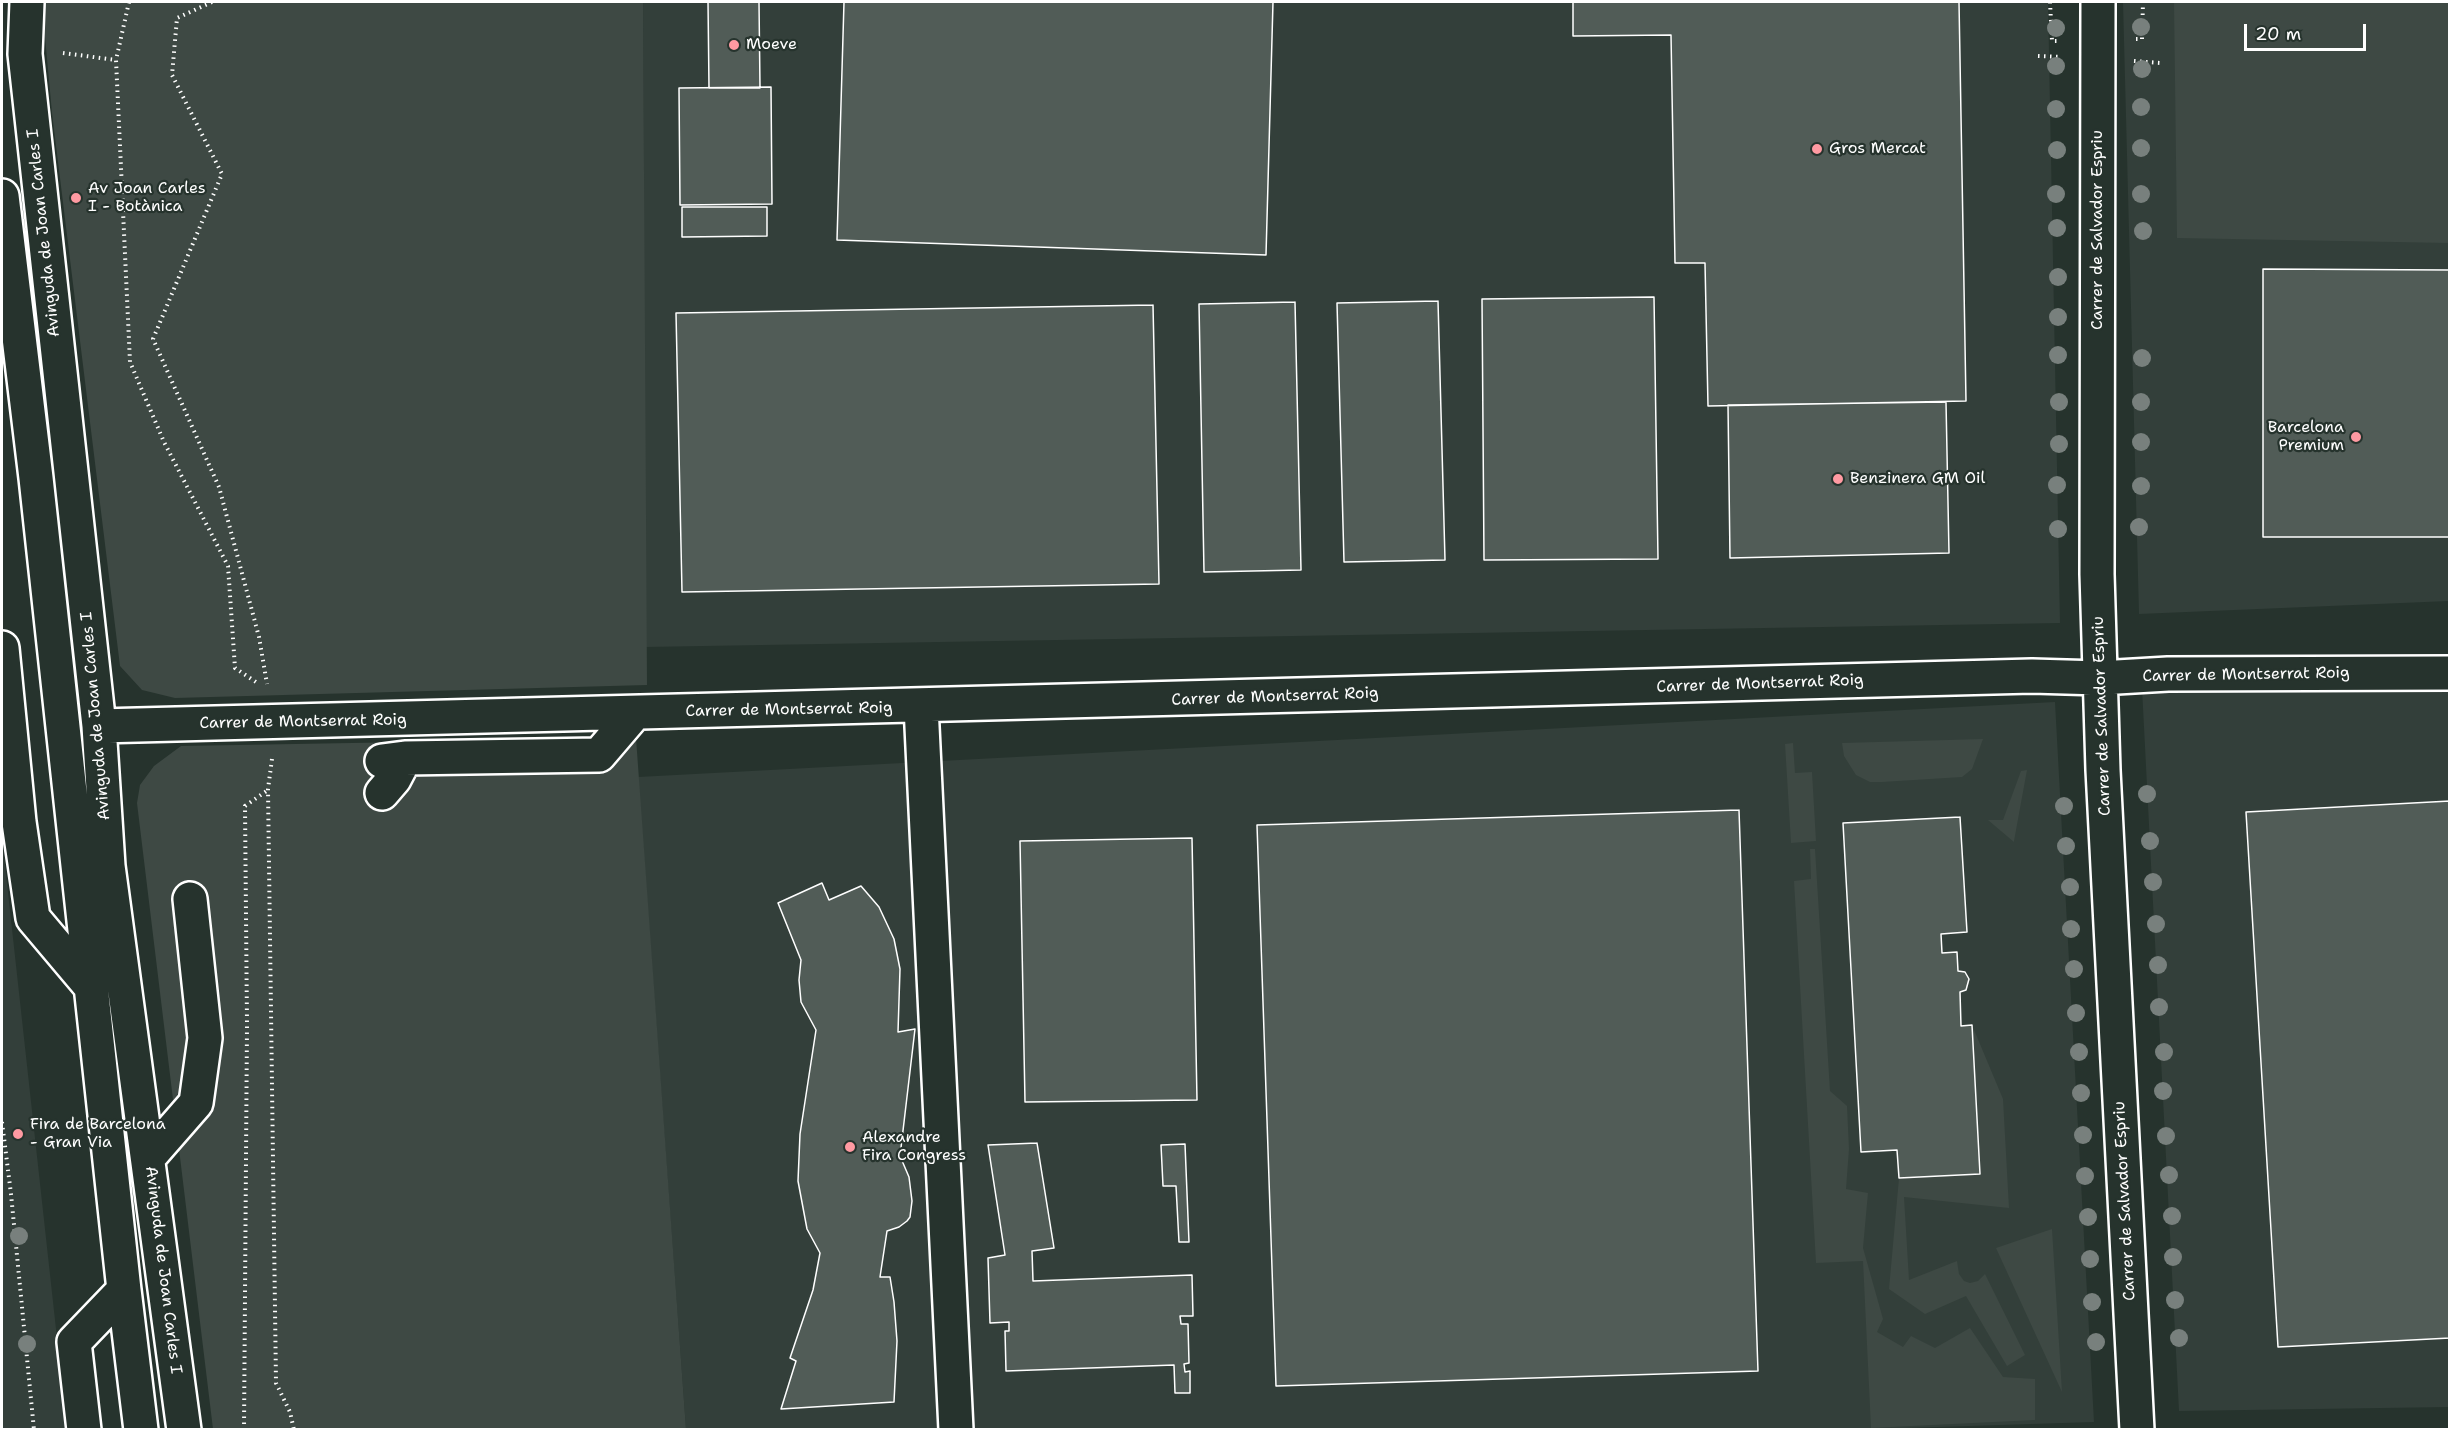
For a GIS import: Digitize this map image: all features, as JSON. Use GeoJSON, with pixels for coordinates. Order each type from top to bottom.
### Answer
{"type":"FeatureCollection","features":[{"type":"Feature","properties":{"kind":"street","name":"Avinguda de Joan Carles I"},"geometry":{"type":"LineString","coordinates":[[27,2],[25,54],[37,181],[99,726],[108,866],[184,1430]]}},
{"type":"Feature","properties":{"kind":"street","name":"Carrer de Salvador Espriu"},"geometry":{"type":"LineString","coordinates":[[2098,2],[2097,574],[2100,678],[2137,1430]]}},
{"type":"Feature","properties":{"kind":"street","name":"Avinguda de Joan Carles I"},"geometry":{"type":"LineString","coordinates":[[2,196],[39,501],[141,1430]]}},
{"type":"Feature","properties":{"kind":"street"},"geometry":{"type":"LineString","coordinates":[[2,648],[19,822],[33,918],[92,988]]}},
{"type":"Feature","properties":{"kind":"street","name":"Carrer de Montserrat Roig"},"geometry":{"type":"LineString","coordinates":[[99,726],[634,714],[2032,676],[2100,678],[2168,674],[2450,673]]}},
{"type":"Feature","properties":{"kind":"street"},"geometry":{"type":"LineString","coordinates":[[921,706],[956,1430]]}},
{"type":"Feature","properties":{"kind":"street"},"geometry":{"type":"LineString","coordinates":[[390,771],[599,755],[634,714]]}},
{"type":"Feature","properties":{"kind":"street"},"geometry":{"type":"LineString","coordinates":[[148,1158],[196,1103],[205,1038],[190,899]]}},
{"type":"Feature","properties":{"kind":"street"},"geometry":{"type":"LineString","coordinates":[[84,1430],[74,1342],[124,1290]]}},
{"type":"Feature","properties":{"kind":"path"},"geometry":{"type":"LineString","coordinates":[[129,2],[116,60],[130,362],[165,442],[228,566],[235,668],[267,689],[259,637],[219,487],[153,339],[222,174],[172,75],[177,18],[212,2]]}},
{"type":"Feature","properties":{"kind":"path"},"geometry":{"type":"LineString","coordinates":[[2050,2],[2052,41],[2063,41]]}},
{"type":"Feature","properties":{"kind":"path"},"geometry":{"type":"LineString","coordinates":[[2133,39],[2142,39],[2143,2]]}},
{"type":"Feature","properties":{"kind":"path"},"geometry":{"type":"LineString","coordinates":[[52,51],[116,60]]}},
{"type":"Feature","properties":{"kind":"path"},"geometry":{"type":"LineString","coordinates":[[2038,56],[2061,57]]}},
{"type":"Feature","properties":{"kind":"path"},"geometry":{"type":"LineString","coordinates":[[2134,61],[2161,63]]}},
{"type":"Feature","properties":{"kind":"path"},"geometry":{"type":"LineString","coordinates":[[244,1430],[247,1036],[245,806],[268,789],[276,1383],[290,1412],[294,1430]]}},
{"type":"Feature","properties":{"kind":"path"},"geometry":{"type":"LineString","coordinates":[[2,1122],[34,1430]]}},
{"type":"Feature","properties":{"kind":"shaded area"},"geometry":{"type":"Polygon","coordinates":[[[43,2],[643,2],[647,685],[175,698],[142,690],[120,666],[52,113],[43,2]]]}},
{"type":"Feature","properties":{"kind":"shaded area"},"geometry":{"type":"Polygon","coordinates":[[[643,2],[2048,2],[2060,623],[645,647],[643,2]]]}},
{"type":"Feature","properties":{"kind":"shaded area"},"geometry":{"type":"Polygon","coordinates":[[[2123,2],[2449,2],[2449,601],[2139,614],[2123,2]]]}},
{"type":"Feature","properties":{"kind":"shaded area"},"geometry":{"type":"Polygon","coordinates":[[[2174,2],[2449,2],[2449,243],[2177,238],[2174,2]]]}},
{"type":"Feature","properties":{"kind":"shaded area"},"geometry":{"type":"Polygon","coordinates":[[[2449,677],[2449,1407],[2179,1411],[2142,688],[2449,677]]]}},
{"type":"Feature","properties":{"kind":"shaded area"},"geometry":{"type":"Polygon","coordinates":[[[2055,702],[2094,1422],[1844,1430],[686,1429],[638,777],[2055,702]]]}},
{"type":"Feature","properties":{"kind":"shaded area"},"geometry":{"type":"Polygon","coordinates":[[[636,738],[686,1429],[213,1429],[137,803],[140,785],[154,766],[181,746],[636,738]]]}},
{"type":"Feature","properties":{"kind":"shaded area"},"geometry":{"type":"Polygon","coordinates":[[[1983,739],[1972,769],[1962,777],[1882,782],[1870,782],[1856,775],[1844,756],[1842,743],[1983,739]]]}},
{"type":"Feature","properties":{"kind":"shaded area"},"geometry":{"type":"Polygon","coordinates":[[[1793,743],[1795,773],[1812,772],[1816,841],[1791,843],[1785,744],[1793,743]]]}},
{"type":"Feature","properties":{"kind":"shaded area"},"geometry":{"type":"Polygon","coordinates":[[[2027,770],[2014,842],[1988,820],[2003,820],[2021,771],[2027,770]]]}},
{"type":"Feature","properties":{"kind":"shaded area","name":"Fira de Barcelona - Gran Via"},"geometry":{"type":"Polygon","coordinates":[[[2,838],[67,1429],[2,1429],[2,838]]]}},
{"type":"Feature","properties":{"kind":"shaded area"},"geometry":{"type":"Polygon","coordinates":[[[1810,849],[1815,849],[1830,1091],[1847,1106],[1849,1149],[1846,1189],[1868,1193],[1863,1248],[1883,1319],[1877,1332],[1903,1347],[1911,1336],[1935,1348],[1970,1328],[2003,1377],[2035,1379],[2035,1420],[1871,1428],[1863,1261],[1816,1263],[1794,881],[1811,879],[1810,849]]]}},
{"type":"Feature","properties":{"kind":"shaded area"},"geometry":{"type":"Polygon","coordinates":[[[1972,1025],[2003,1099],[2009,1208],[1904,1197],[1909,1280],[1957,1261],[1959,1274],[1964,1281],[1970,1283],[1978,1281],[1985,1274],[2025,1355],[2007,1366],[1966,1296],[1925,1314],[1889,1289],[1899,1178],[1980,1174],[1972,1025]]]}},
{"type":"Feature","properties":{"kind":"shaded area"},"geometry":{"type":"Polygon","coordinates":[[[2052,1229],[2062,1392],[1996,1248],[2052,1229]]]}},
{"type":"Feature","properties":{"kind":"building","name":"Moeve"},"geometry":{"type":"Polygon","coordinates":[[[708,2],[759,2],[760,88],[709,88],[708,2]]]}},
{"type":"Feature","properties":{"kind":"building"},"geometry":{"type":"Polygon","coordinates":[[[844,2],[1273,2],[1266,255],[837,240],[844,2]]]}},
{"type":"Feature","properties":{"kind":"building","name":"Gros Mercat"},"geometry":{"type":"Polygon","coordinates":[[[1573,2],[1959,2],[1966,401],[1708,406],[1705,263],[1675,263],[1671,35],[1573,36],[1573,2]]]}},
{"type":"Feature","properties":{"kind":"building"},"geometry":{"type":"Polygon","coordinates":[[[771,87],[772,204],[680,205],[679,88],[771,87]]]}},
{"type":"Feature","properties":{"kind":"building"},"geometry":{"type":"Polygon","coordinates":[[[682,207],[767,207],[767,236],[682,237],[682,207]]]}},
{"type":"Feature","properties":{"kind":"building","name":"Barcelona Premium"},"geometry":{"type":"Polygon","coordinates":[[[2263,269],[2450,270],[2450,537],[2263,537],[2263,269]]]}},
{"type":"Feature","properties":{"kind":"building"},"geometry":{"type":"Polygon","coordinates":[[[1654,297],[1658,559],[1484,560],[1482,299],[1654,297]]]}},
{"type":"Feature","properties":{"kind":"building"},"geometry":{"type":"Polygon","coordinates":[[[1438,301],[1445,560],[1344,562],[1337,303],[1438,301]]]}},
{"type":"Feature","properties":{"kind":"building"},"geometry":{"type":"Polygon","coordinates":[[[1295,302],[1301,570],[1204,572],[1199,304],[1295,302]]]}},
{"type":"Feature","properties":{"kind":"building"},"geometry":{"type":"Polygon","coordinates":[[[1153,305],[1159,584],[682,592],[676,313],[1153,305]]]}},
{"type":"Feature","properties":{"kind":"building","name":"Benzinera GM Oil"},"geometry":{"type":"Polygon","coordinates":[[[1946,402],[1949,553],[1730,558],[1728,405],[1946,402]]]}},
{"type":"Feature","properties":{"kind":"building"},"geometry":{"type":"Polygon","coordinates":[[[2450,801],[2450,1338],[2278,1347],[2246,812],[2450,801]]]}},
{"type":"Feature","properties":{"kind":"building"},"geometry":{"type":"Polygon","coordinates":[[[1739,810],[1758,1371],[1276,1386],[1257,825],[1739,810]]]}},
{"type":"Feature","properties":{"kind":"building"},"geometry":{"type":"Polygon","coordinates":[[[1960,817],[1967,932],[1941,934],[1942,953],[1957,952],[1958,971],[1965,972],[1969,979],[1966,990],[1960,992],[1961,1026],[1972,1025],[1980,1174],[1899,1178],[1897,1150],[1861,1152],[1843,823],[1960,817]]]}},
{"type":"Feature","properties":{"kind":"building"},"geometry":{"type":"Polygon","coordinates":[[[1192,838],[1197,1100],[1025,1102],[1020,841],[1192,838]]]}},
{"type":"Feature","properties":{"kind":"building","name":"Alexandre Fira Congress"},"geometry":{"type":"Polygon","coordinates":[[[822,883],[829,900],[861,886],[879,907],[894,939],[900,969],[898,1032],[915,1029],[900,1156],[909,1177],[912,1201],[910,1217],[907,1221],[887,1231],[880,1277],[890,1277],[894,1302],[897,1341],[894,1402],[781,1409],[796,1361],[790,1358],[813,1290],[820,1253],[807,1229],[798,1181],[800,1134],[816,1030],[801,1002],[799,980],[801,960],[778,903],[822,883]]]}},
{"type":"Feature","properties":{"kind":"building"},"geometry":{"type":"Polygon","coordinates":[[[1037,1143],[1054,1248],[1032,1251],[1033,1281],[1192,1275],[1193,1316],[1180,1316],[1181,1324],[1188,1324],[1189,1363],[1184,1364],[1185,1372],[1190,1371],[1190,1393],[1175,1393],[1174,1365],[1006,1371],[1005,1331],[1009,1331],[1009,1322],[990,1323],[988,1258],[1005,1255],[988,1145],[1037,1143]]]}},
{"type":"Feature","properties":{"kind":"building"},"geometry":{"type":"Polygon","coordinates":[[[1185,1144],[1189,1242],[1179,1242],[1176,1186],[1163,1186],[1161,1145],[1185,1144]]]}},
{"type":"Feature","properties":{"kind":"place","name":"Moeve"},"geometry":{"type":"Point","coordinates":[734,45]}},
{"type":"Feature","properties":{"kind":"place","name":"Gros Mercat"},"geometry":{"type":"Point","coordinates":[1817,149]}},
{"type":"Feature","properties":{"kind":"place","name":"Av Joan Carles I - Botànica"},"geometry":{"type":"Point","coordinates":[76,198]}},
{"type":"Feature","properties":{"kind":"place","name":"Barcelona Premium"},"geometry":{"type":"Point","coordinates":[2356,437]}},
{"type":"Feature","properties":{"kind":"place","name":"Benzinera GM Oil"},"geometry":{"type":"Point","coordinates":[1838,479]}},
{"type":"Feature","properties":{"kind":"place","name":"Fira de Barcelona - Gran Via"},"geometry":{"type":"Point","coordinates":[18,1134]}},
{"type":"Feature","properties":{"kind":"place","name":"Alexandre Fira Congress"},"geometry":{"type":"Point","coordinates":[850,1147]}}]}
